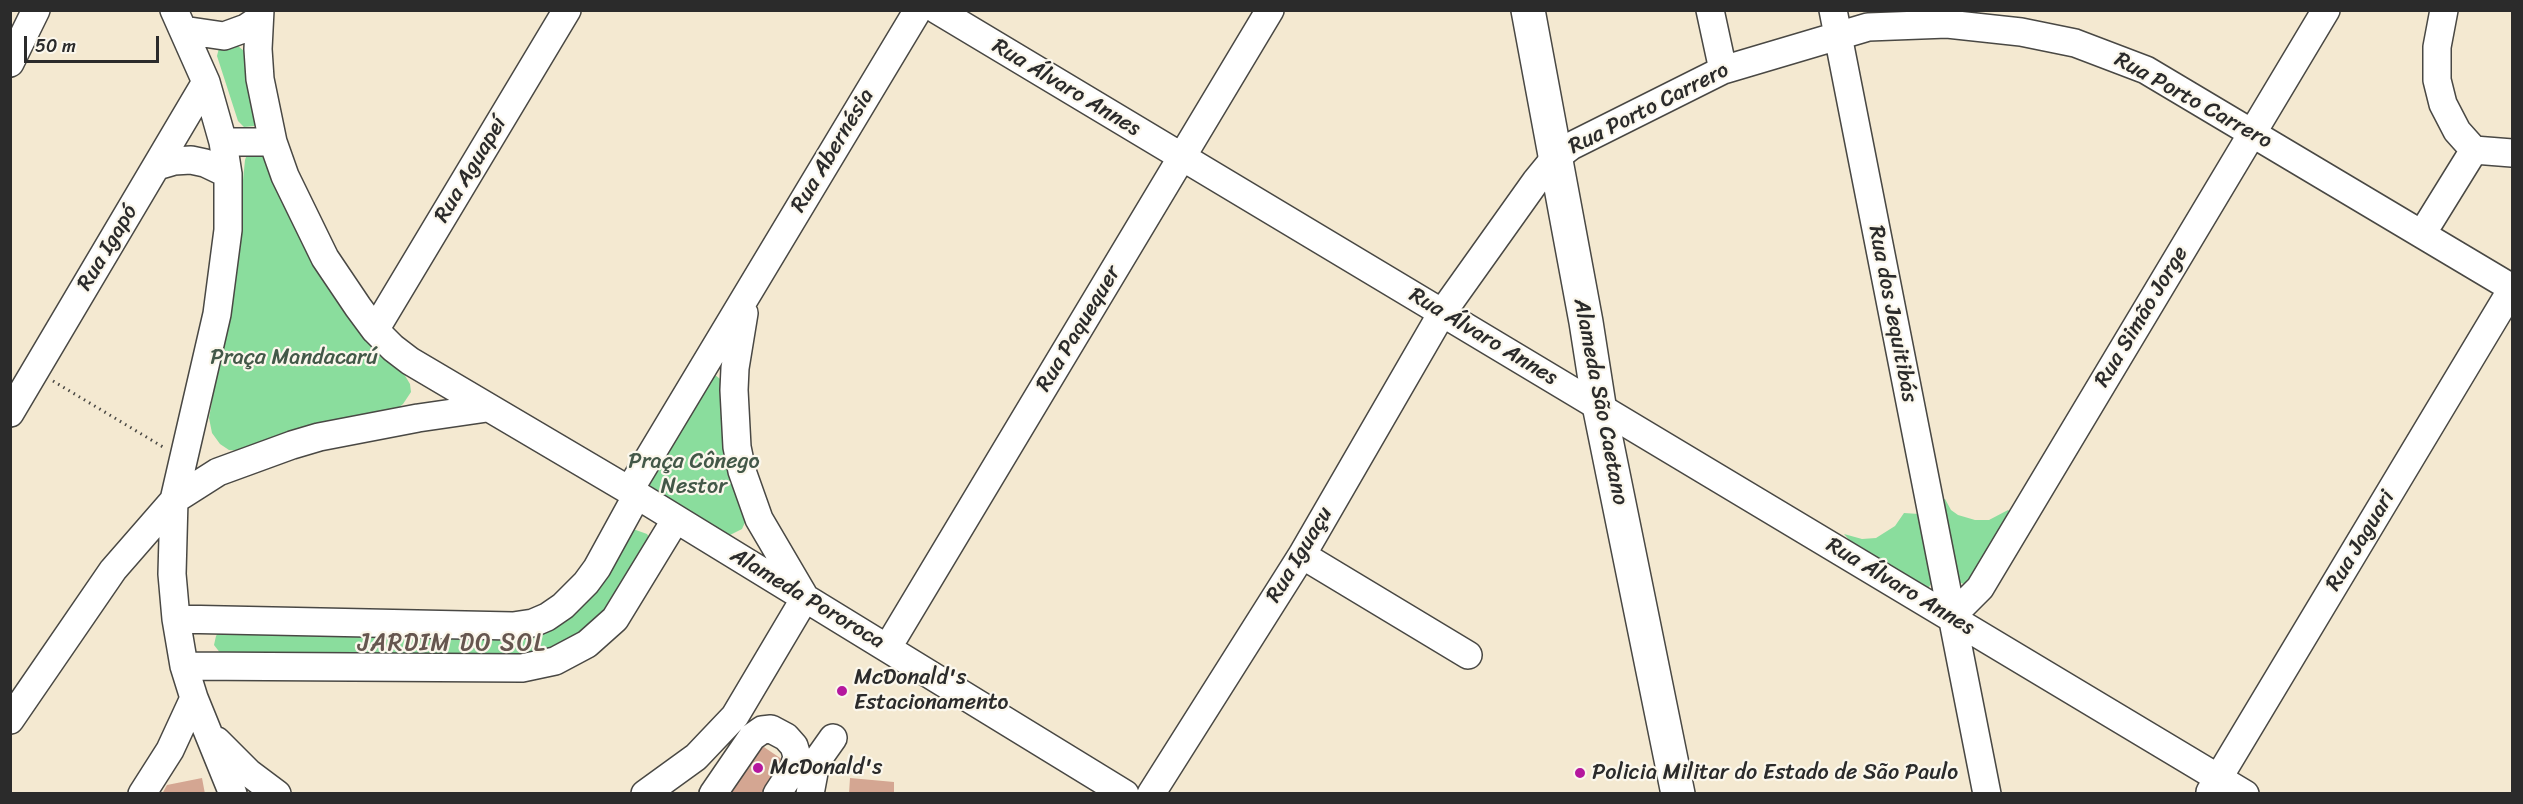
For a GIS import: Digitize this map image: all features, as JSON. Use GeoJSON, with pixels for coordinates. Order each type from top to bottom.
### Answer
{"type":"FeatureCollection","features":[{"type":"Feature","properties":{"kind":"main road","name":"Alameda São Caetano"},"geometry":{"type":"LineString","coordinates":[[1528,10],[1586,322],[1599,405],[1677,794]]}},
{"type":"Feature","properties":{"kind":"street"},"geometry":{"type":"LineString","coordinates":[[10,63],[36,10]]}},
{"type":"Feature","properties":{"kind":"street","name":"Rua Aguapeí"},"geometry":{"type":"LineString","coordinates":[[375,330],[567,10]]}},
{"type":"Feature","properties":{"kind":"street","name":"Rua Abernésia"},"geometry":{"type":"LineString","coordinates":[[749,292],[918,10]]}},
{"type":"Feature","properties":{"kind":"street","name":"Rua Álvaro Annes"},"geometry":{"type":"LineString","coordinates":[[937,10],[1951,618],[2214,786],[2245,794]]}},
{"type":"Feature","properties":{"kind":"street","name":"Rua Paquequer"},"geometry":{"type":"LineString","coordinates":[[888,647],[1270,10]]}},
{"type":"Feature","properties":{"kind":"street"},"geometry":{"type":"LineString","coordinates":[[1710,10],[1723,70]]}},
{"type":"Feature","properties":{"kind":"street","name":"Rua Simão Jorge"},"geometry":{"type":"LineString","coordinates":[[1951,618],[1980,588],[2326,10]]}},
{"type":"Feature","properties":{"kind":"street"},"geometry":{"type":"LineString","coordinates":[[2444,10],[2437,47],[2437,80],[2443,104],[2457,131],[2474,150],[2512,153]]}},
{"type":"Feature","properties":{"kind":"street"},"geometry":{"type":"LineString","coordinates":[[259,15],[260,79],[273,142],[294,197],[325,258],[375,330],[410,361],[487,408]]}},
{"type":"Feature","properties":{"kind":"street"},"geometry":{"type":"LineString","coordinates":[[179,20],[224,36],[246,28],[259,15]]}},
{"type":"Feature","properties":{"kind":"street","name":"Rua Porto Carrero"},"geometry":{"type":"LineString","coordinates":[[1442,313],[1554,159],[1571,146],[1723,70],[1836,23],[1873,19],[2022,32],[2075,43],[2146,70],[2512,289]]}},
{"type":"Feature","properties":{"kind":"street"},"geometry":{"type":"LineString","coordinates":[[179,20],[206,82],[224,142],[228,174],[228,230],[223,283],[203,381],[174,500],[172,574],[176,620],[184,666],[194,698],[233,794]]}},
{"type":"Feature","properties":{"kind":"street","name":"Rua dos Jequitibás"},"geometry":{"type":"LineString","coordinates":[[1836,23],[1987,794]]}},
{"type":"Feature","properties":{"kind":"street","name":"Rua Igapó"},"geometry":{"type":"LineString","coordinates":[[10,413],[206,82]]}},
{"type":"Feature","properties":{"kind":"street"},"geometry":{"type":"LineString","coordinates":[[224,142],[273,142]]}},
{"type":"Feature","properties":{"kind":"street"},"geometry":{"type":"LineString","coordinates":[[2422,234],[2474,150]]}},
{"type":"Feature","properties":{"kind":"street"},"geometry":{"type":"LineString","coordinates":[[157,166],[174,161],[191,160],[228,174]]}},
{"type":"Feature","properties":{"kind":"street","name":"Rua Jaguari"},"geometry":{"type":"LineString","coordinates":[[2214,786],[2512,289]]}},
{"type":"Feature","properties":{"kind":"street"},"geometry":{"type":"LineString","coordinates":[[176,620],[513,626],[547,618],[586,583],[633,493],[749,292]]}},
{"type":"Feature","properties":{"kind":"street"},"geometry":{"type":"LineString","coordinates":[[645,794],[696,758],[735,716],[805,598],[759,519],[742,471],[734,408],[735,368],[749,292]]}},
{"type":"Feature","properties":{"kind":"street","name":"Rua Iguaçu"},"geometry":{"type":"LineString","coordinates":[[1151,794],[1302,555],[1442,313]]}},
{"type":"Feature","properties":{"kind":"street"},"geometry":{"type":"LineString","coordinates":[[10,720],[113,570],[174,500],[218,472],[319,437],[487,408]]}},
{"type":"Feature","properties":{"kind":"street","name":"Alameda Pororoca"},"geometry":{"type":"LineString","coordinates":[[487,408],[888,647],[1125,794]]}},
{"type":"Feature","properties":{"kind":"street"},"geometry":{"type":"LineString","coordinates":[[184,666],[522,668],[555,661],[587,644],[615,619],[676,519]]}},
{"type":"Feature","properties":{"kind":"street"},"geometry":{"type":"LineString","coordinates":[[722,547],[743,538],[759,519]]}},
{"type":"Feature","properties":{"kind":"street"},"geometry":{"type":"LineString","coordinates":[[1302,555],[1468,655]]}},
{"type":"Feature","properties":{"kind":"street"},"geometry":{"type":"LineString","coordinates":[[142,794],[170,750],[194,698]]}},
{"type":"Feature","properties":{"kind":"street"},"geometry":{"type":"LineString","coordinates":[[207,729],[249,773],[277,794]]}},
{"type":"Feature","properties":{"kind":"street"},"geometry":{"type":"LineString","coordinates":[[713,794],[752,737],[762,729],[771,729],[786,737],[794,747],[797,756],[794,768],[777,794]]}},
{"type":"Feature","properties":{"kind":"street"},"geometry":{"type":"LineString","coordinates":[[810,794],[816,762],[832,738]]}},
{"type":"Feature","properties":{"kind":"path"},"geometry":{"type":"LineString","coordinates":[[36,371],[183,459]]}},
{"type":"Feature","properties":{"kind":"green space"},"geometry":{"type":"Polygon","coordinates":[[[238,46],[244,51],[256,125],[254,126],[244,127],[238,121],[217,56],[219,48],[238,46]]]}},
{"type":"Feature","properties":{"kind":"green space","name":"Praça Mandacarú"},"geometry":{"type":"Polygon","coordinates":[[[262,151],[392,362],[404,374],[410,384],[411,392],[397,409],[241,451],[229,450],[220,444],[212,433],[209,418],[232,291],[245,160],[247,154],[262,151]]]}},
{"type":"Feature","properties":{"kind":"green space","name":"Praça Cônego Nestor"},"geometry":{"type":"Polygon","coordinates":[[[715,375],[724,382],[746,520],[742,529],[728,536],[647,489],[648,482],[708,378],[715,375]]]}},
{"type":"Feature","properties":{"kind":"green space"},"geometry":{"type":"Polygon","coordinates":[[[1945,499],[1951,510],[1958,515],[1975,520],[1989,520],[2008,510],[2013,514],[1966,585],[1956,581],[1936,501],[1945,499]]]}},
{"type":"Feature","properties":{"kind":"green space"},"geometry":{"type":"Polygon","coordinates":[[[1904,513],[1919,514],[1932,582],[1928,589],[1860,552],[1844,534],[1862,539],[1876,538],[1895,526],[1904,513]]]}},
{"type":"Feature","properties":{"kind":"green space"},"geometry":{"type":"Polygon","coordinates":[[[633,529],[647,534],[651,540],[596,626],[541,657],[221,654],[214,645],[221,629],[515,634],[633,529]]]}},
{"type":"Feature","properties":{"kind":"building","name":"McDonald's"},"geometry":{"type":"Polygon","coordinates":[[[758,743],[783,760],[761,794],[732,794],[728,791],[758,743]]]}},
{"type":"Feature","properties":{"kind":"building"},"geometry":{"type":"Polygon","coordinates":[[[202,778],[205,794],[162,794],[167,785],[202,778]]]}},
{"type":"Feature","properties":{"kind":"building"},"geometry":{"type":"Polygon","coordinates":[[[850,778],[894,782],[894,794],[849,794],[850,778]]]}},
{"type":"Feature","properties":{"kind":"place","name":"McDonald's Estacionamento"},"geometry":{"type":"Point","coordinates":[842,691]}},
{"type":"Feature","properties":{"kind":"place","name":"McDonald's"},"geometry":{"type":"Point","coordinates":[758,768]}},
{"type":"Feature","properties":{"kind":"place","name":"Policia Militar do Estado de São Paulo"},"geometry":{"type":"Point","coordinates":[1580,773]}},
{"type":"Feature","properties":{"kind":"district","name":"JARDIM DO SOL"},"geometry":{"type":"Point","coordinates":[452,644]}}]}
